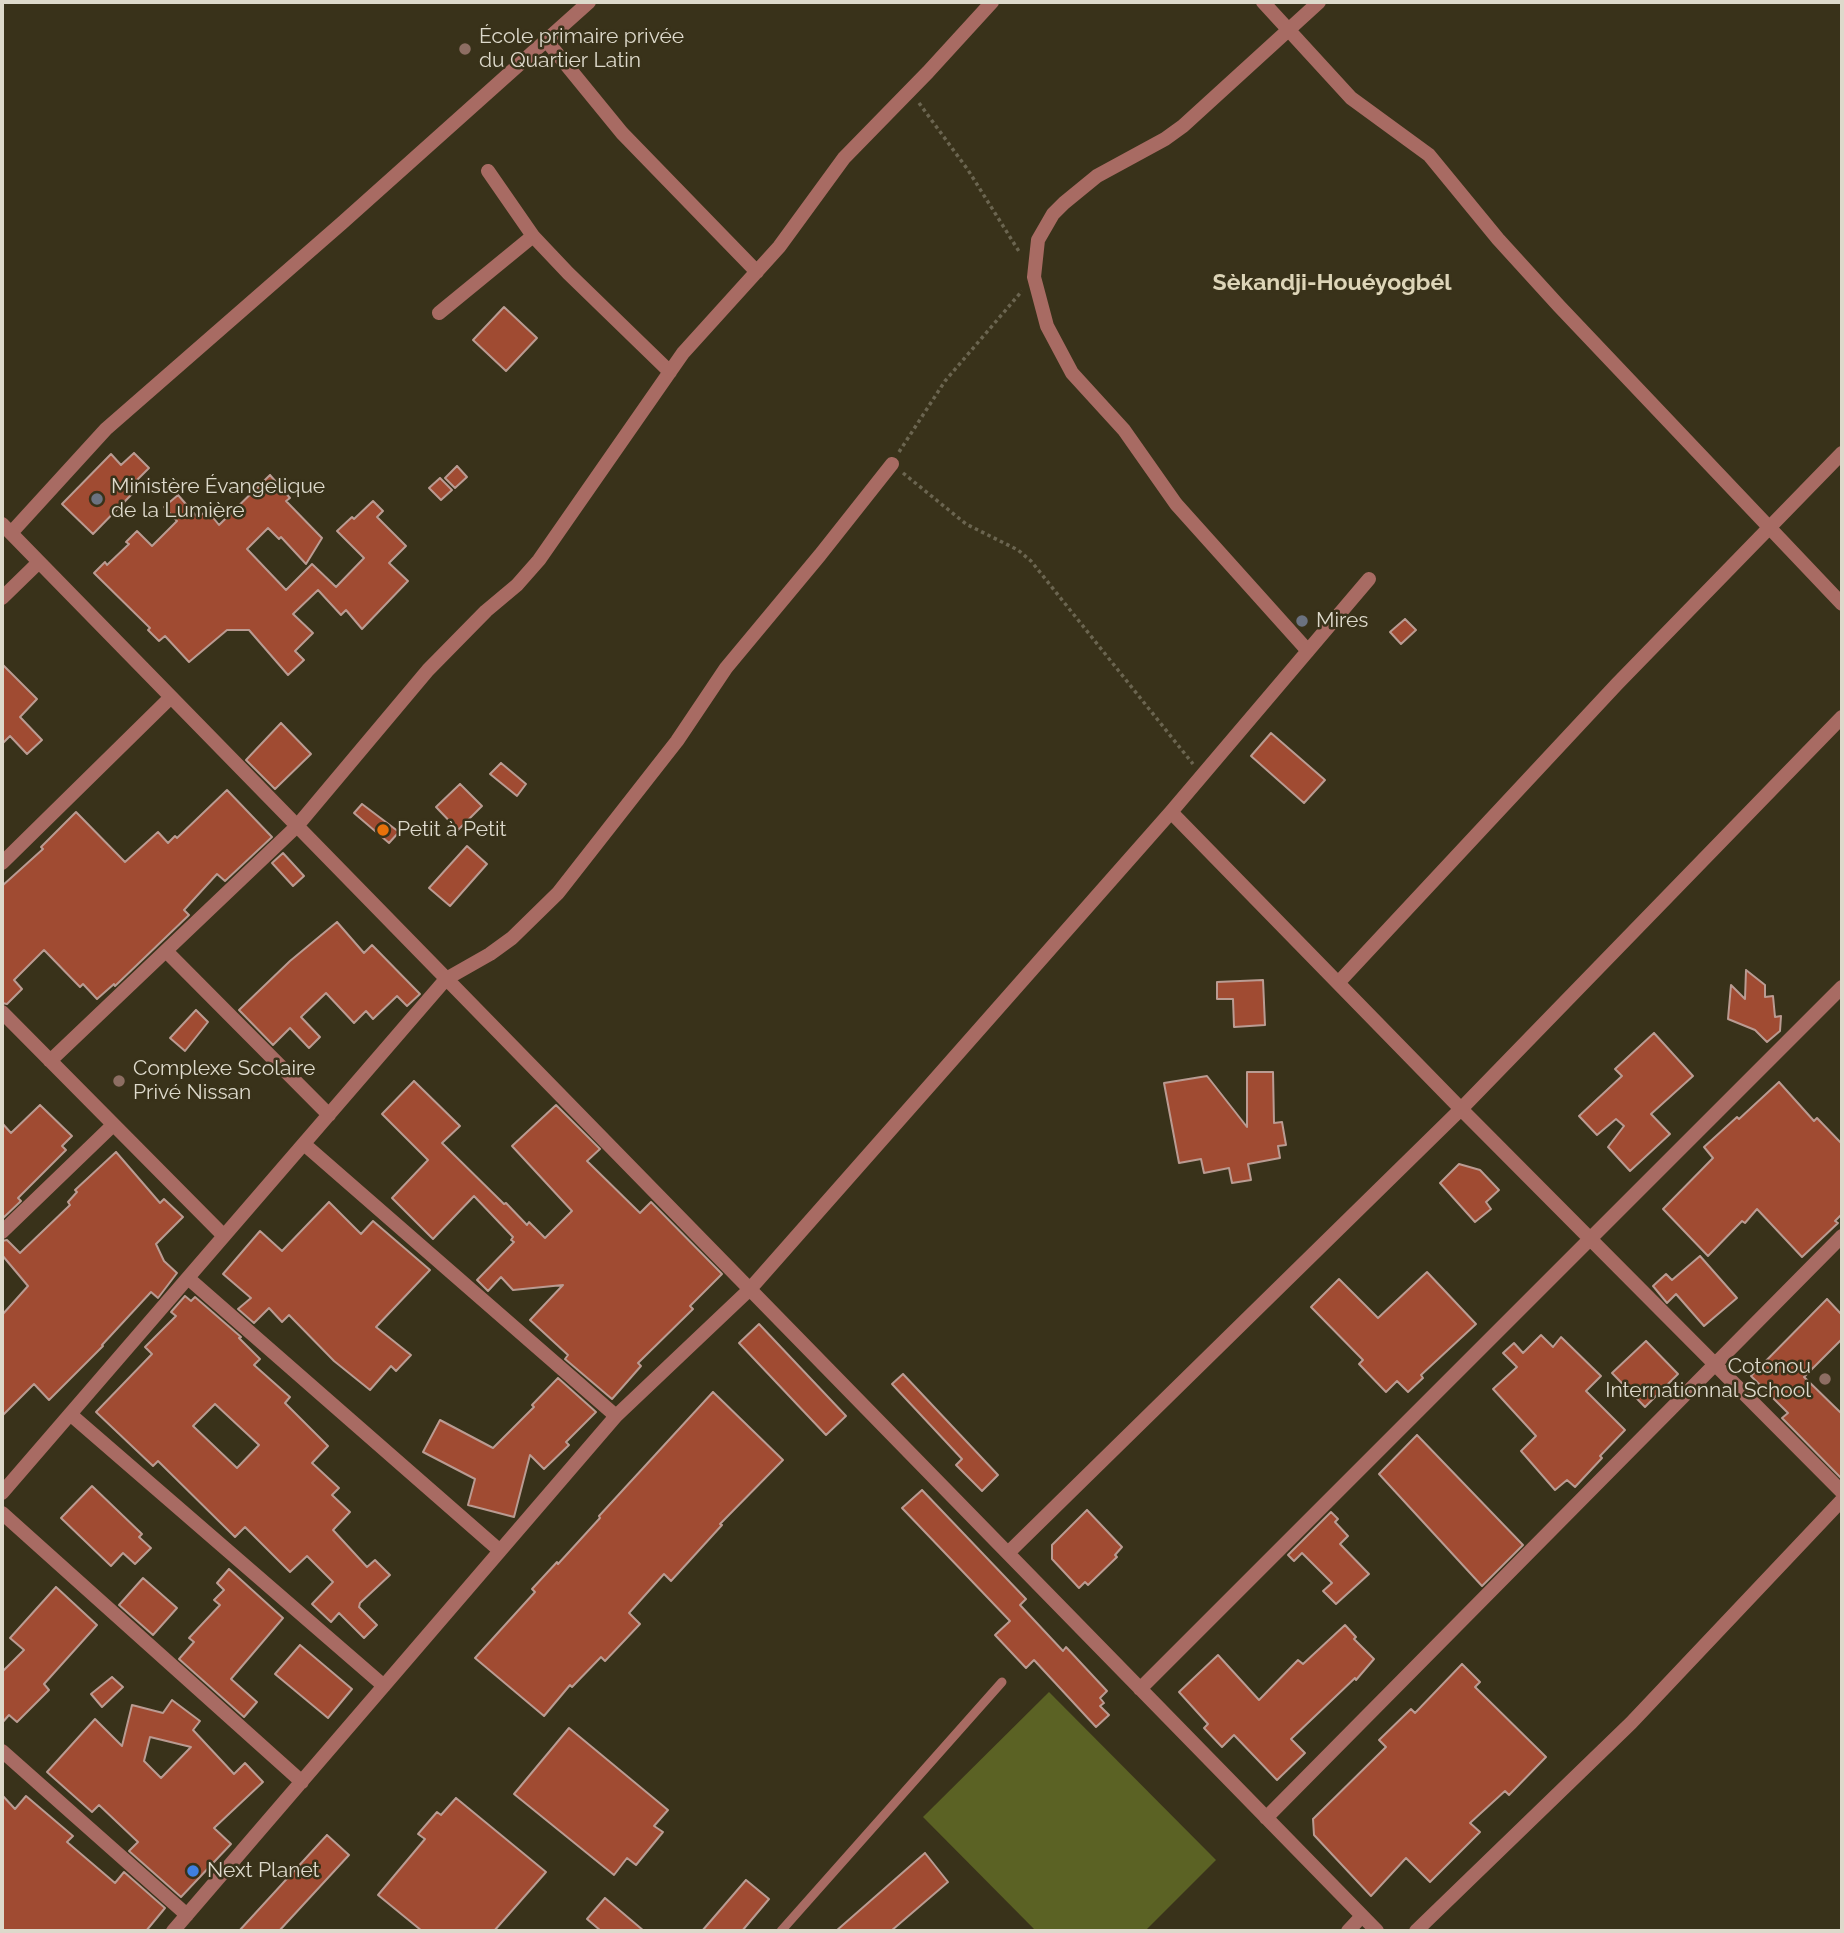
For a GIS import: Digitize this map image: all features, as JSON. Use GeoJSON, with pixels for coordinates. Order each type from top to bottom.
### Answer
{"type":"FeatureCollection","features":[{"type":"Feature","properties":{"kind":"street"},"geometry":{"type":"LineString","coordinates":[[589,2],[106,429],[6,529],[1377,1931]]}},
{"type":"Feature","properties":{"kind":"street"},"geometry":{"type":"LineString","coordinates":[[50,1061],[296,826],[428,670],[486,611],[517,585],[539,560],[683,354],[779,247],[844,158],[992,2]]}},
{"type":"Feature","properties":{"kind":"street"},"geometry":{"type":"LineString","coordinates":[[1263,2],[1351,98],[1429,155],[1515,258],[1842,604]]}},
{"type":"Feature","properties":{"kind":"street"},"geometry":{"type":"LineString","coordinates":[[1308,651],[1176,504],[1124,430],[1072,373],[1047,326],[1034,276],[1038,240],[1053,214],[1085,184],[1183,126],[1319,2]]}},
{"type":"Feature","properties":{"kind":"street"},"geometry":{"type":"LineString","coordinates":[[546,40],[622,133],[757,272]]}},
{"type":"Feature","properties":{"kind":"street"},"geometry":{"type":"LineString","coordinates":[[488,171],[533,236],[670,372]]}},
{"type":"Feature","properties":{"kind":"street"},"geometry":{"type":"LineString","coordinates":[[439,313],[533,236]]}},
{"type":"Feature","properties":{"kind":"street"},"geometry":{"type":"LineString","coordinates":[[1338,983],[1617,684],[1842,453]]}},
{"type":"Feature","properties":{"kind":"street"},"geometry":{"type":"LineString","coordinates":[[2,1493],[446,979],[512,938],[558,893],[669,750],[726,668],[892,464]]}},
{"type":"Feature","properties":{"kind":"street"},"geometry":{"type":"LineString","coordinates":[[2,598],[39,562]]}},
{"type":"Feature","properties":{"kind":"street"},"geometry":{"type":"LineString","coordinates":[[173,1931],[616,1416],[750,1289],[1171,812],[1369,579]]}},
{"type":"Feature","properties":{"kind":"street"},"geometry":{"type":"LineString","coordinates":[[2,863],[171,697]]}},
{"type":"Feature","properties":{"kind":"street"},"geometry":{"type":"LineString","coordinates":[[1008,1553],[1461,1109],[1842,717]]}},
{"type":"Feature","properties":{"kind":"street"},"geometry":{"type":"LineString","coordinates":[[1171,812],[1461,1109],[1717,1363],[1842,1492]]}},
{"type":"Feature","properties":{"kind":"street"},"geometry":{"type":"LineString","coordinates":[[166,951],[329,1115]]}},
{"type":"Feature","properties":{"kind":"street"},"geometry":{"type":"LineString","coordinates":[[1140,1689],[1842,987]]}},
{"type":"Feature","properties":{"kind":"street"},"geometry":{"type":"LineString","coordinates":[[2,1012],[224,1236]]}},
{"type":"Feature","properties":{"kind":"street"},"geometry":{"type":"LineString","coordinates":[[2,1232],[113,1125]]}},
{"type":"Feature","properties":{"kind":"street"},"geometry":{"type":"LineString","coordinates":[[304,1144],[616,1416]]}},
{"type":"Feature","properties":{"kind":"street"},"geometry":{"type":"LineString","coordinates":[[1266,1818],[1842,1236]]}},
{"type":"Feature","properties":{"kind":"street"},"geometry":{"type":"LineString","coordinates":[[188,1278],[499,1550]]}},
{"type":"Feature","properties":{"kind":"street"},"geometry":{"type":"LineString","coordinates":[[71,1414],[384,1686]]}},
{"type":"Feature","properties":{"kind":"street"},"geometry":{"type":"LineString","coordinates":[[1416,1931],[1631,1723],[1842,1500]]}},
{"type":"Feature","properties":{"kind":"street"},"geometry":{"type":"LineString","coordinates":[[2,1513],[302,1782]]}},
{"type":"Feature","properties":{"kind":"street"},"geometry":{"type":"LineString","coordinates":[[2,1751],[187,1915]]}},
{"type":"Feature","properties":{"kind":"street"},"geometry":{"type":"LineString","coordinates":[[1348,1931],[1362,1916]]}},
{"type":"Feature","properties":{"kind":"lane"},"geometry":{"type":"LineString","coordinates":[[781,1931],[1002,1682]]}},
{"type":"Feature","properties":{"kind":"path"},"geometry":{"type":"LineString","coordinates":[[906,93],[927,110],[1034,276],[945,381],[892,464],[966,524],[1018,550],[1031,561],[1202,775]]}},
{"type":"Feature","properties":{"kind":"green space"},"geometry":{"type":"Polygon","coordinates":[[[1049,1692],[1216,1860],[1145,1931],[1036,1931],[923,1817],[1049,1692]]]}},
{"type":"Feature","properties":{"kind":"building"},"geometry":{"type":"Polygon","coordinates":[[[504,307],[537,338],[506,371],[473,340],[504,307]]]}},
{"type":"Feature","properties":{"kind":"building","name":"Ministère Évangelique de la Lumière"},"geometry":{"type":"Polygon","coordinates":[[[134,453],[149,468],[137,480],[139,483],[130,492],[132,494],[93,534],[62,504],[111,454],[121,465],[134,453]]]}},
{"type":"Feature","properties":{"kind":"building"},"geometry":{"type":"Polygon","coordinates":[[[457,466],[467,477],[455,488],[445,478],[457,466]]]}},
{"type":"Feature","properties":{"kind":"building"},"geometry":{"type":"Polygon","coordinates":[[[270,475],[290,498],[286,501],[322,538],[306,564],[281,537],[279,539],[268,528],[247,549],[286,590],[312,564],[336,587],[364,558],[337,531],[373,501],[383,511],[377,517],[406,546],[389,563],[408,581],[362,629],[346,610],[341,615],[318,590],[293,614],[313,633],[295,651],[304,660],[288,675],[249,630],[227,630],[189,662],[165,636],[159,641],[148,630],[150,628],[94,573],[105,562],[107,565],[129,544],[126,542],[137,531],[152,546],[177,521],[164,507],[178,495],[198,518],[207,510],[219,525],[270,475]]]}},
{"type":"Feature","properties":{"kind":"building"},"geometry":{"type":"Polygon","coordinates":[[[440,478],[452,490],[441,500],[429,488],[440,478]]]}},
{"type":"Feature","properties":{"kind":"building"},"geometry":{"type":"Polygon","coordinates":[[[1405,619],[1416,630],[1401,644],[1390,632],[1405,619]]]}},
{"type":"Feature","properties":{"kind":"building"},"geometry":{"type":"Polygon","coordinates":[[[2,664],[37,699],[20,717],[42,740],[27,754],[10,736],[2,744],[2,664]]]}},
{"type":"Feature","properties":{"kind":"building"},"geometry":{"type":"Polygon","coordinates":[[[281,723],[311,754],[275,789],[246,760],[281,723]]]}},
{"type":"Feature","properties":{"kind":"building"},"geometry":{"type":"Polygon","coordinates":[[[1271,733],[1325,780],[1304,803],[1251,756],[1271,733]]]}},
{"type":"Feature","properties":{"kind":"building"},"geometry":{"type":"Polygon","coordinates":[[[501,763],[526,784],[517,796],[490,774],[501,763]]]}},
{"type":"Feature","properties":{"kind":"building"},"geometry":{"type":"Polygon","coordinates":[[[460,784],[482,806],[458,830],[436,807],[460,784]]]}},
{"type":"Feature","properties":{"kind":"building"},"geometry":{"type":"Polygon","coordinates":[[[227,790],[272,837],[225,881],[217,874],[184,910],[189,915],[115,986],[114,984],[97,999],[83,984],[80,987],[44,950],[14,980],[22,989],[7,1004],[2,1003],[2,886],[43,849],[41,847],[76,812],[125,862],[158,832],[168,843],[175,836],[177,838],[227,790]]]}},
{"type":"Feature","properties":{"kind":"building"},"geometry":{"type":"Polygon","coordinates":[[[362,804],[399,832],[389,843],[354,813],[362,804]]]}},
{"type":"Feature","properties":{"kind":"building"},"geometry":{"type":"Polygon","coordinates":[[[467,846],[487,864],[450,906],[429,888],[467,846]]]}},
{"type":"Feature","properties":{"kind":"building"},"geometry":{"type":"Polygon","coordinates":[[[283,853],[304,876],[293,886],[272,863],[283,853]]]}},
{"type":"Feature","properties":{"kind":"building"},"geometry":{"type":"Polygon","coordinates":[[[337,922],[364,953],[372,945],[420,994],[407,1006],[397,996],[373,1019],[366,1011],[354,1023],[326,993],[301,1017],[320,1037],[309,1048],[290,1028],[273,1045],[239,1010],[290,961],[337,922]]]}},
{"type":"Feature","properties":{"kind":"building"},"geometry":{"type":"Polygon","coordinates":[[[1746,970],[1765,985],[1765,997],[1773,996],[1775,1017],[1781,1016],[1780,1031],[1767,1042],[1755,1030],[1728,1019],[1731,985],[1745,999],[1746,970]]]}},
{"type":"Feature","properties":{"kind":"building"},"geometry":{"type":"Polygon","coordinates":[[[1263,980],[1265,1025],[1234,1027],[1233,999],[1217,999],[1217,982],[1263,980]]]}},
{"type":"Feature","properties":{"kind":"building"},"geometry":{"type":"Polygon","coordinates":[[[196,1010],[208,1022],[185,1051],[170,1038],[196,1010]]]}},
{"type":"Feature","properties":{"kind":"building"},"geometry":{"type":"Polygon","coordinates":[[[1654,1033],[1693,1076],[1651,1114],[1670,1134],[1630,1171],[1608,1147],[1624,1126],[1616,1119],[1597,1135],[1579,1116],[1622,1076],[1615,1069],[1654,1033]]]}},
{"type":"Feature","properties":{"kind":"building"},"geometry":{"type":"Polygon","coordinates":[[[1247,1072],[1273,1072],[1274,1123],[1282,1122],[1286,1145],[1278,1146],[1280,1158],[1248,1164],[1251,1180],[1232,1183],[1229,1168],[1204,1173],[1201,1159],[1179,1163],[1164,1083],[1207,1076],[1247,1127],[1247,1072]]]}},
{"type":"Feature","properties":{"kind":"building"},"geometry":{"type":"Polygon","coordinates":[[[414,1081],[460,1126],[442,1143],[504,1204],[527,1225],[529,1222],[545,1238],[572,1211],[512,1146],[556,1105],[600,1149],[587,1161],[640,1213],[651,1202],[722,1274],[690,1306],[693,1309],[638,1363],[641,1366],[612,1399],[565,1359],[568,1355],[530,1320],[563,1285],[513,1290],[501,1277],[488,1291],[477,1280],[514,1242],[511,1240],[513,1237],[474,1196],[433,1239],[392,1198],[428,1160],[382,1114],[414,1081]]]}},
{"type":"Feature","properties":{"kind":"building"},"geometry":{"type":"Polygon","coordinates":[[[1779,1082],[1814,1121],[1817,1118],[1842,1144],[1842,1214],[1835,1221],[1838,1223],[1802,1257],[1757,1209],[1708,1256],[1663,1209],[1713,1158],[1704,1147],[1779,1082]]]}},
{"type":"Feature","properties":{"kind":"building"},"geometry":{"type":"Polygon","coordinates":[[[40,1105],[72,1136],[62,1146],[66,1150],[18,1198],[21,1201],[2,1219],[2,1123],[11,1133],[40,1105]]]}},
{"type":"Feature","properties":{"kind":"building"},"geometry":{"type":"Polygon","coordinates":[[[116,1152],[160,1203],[164,1199],[183,1217],[156,1244],[164,1261],[177,1273],[158,1298],[151,1292],[103,1346],[49,1400],[34,1384],[2,1416],[2,1315],[28,1286],[2,1255],[2,1241],[7,1240],[20,1253],[70,1205],[68,1202],[77,1192],[75,1190],[116,1152]]]}},
{"type":"Feature","properties":{"kind":"building"},"geometry":{"type":"Polygon","coordinates":[[[1459,1164],[1480,1170],[1499,1190],[1486,1202],[1491,1209],[1475,1222],[1440,1183],[1459,1164]]]}},
{"type":"Feature","properties":{"kind":"building"},"geometry":{"type":"Polygon","coordinates":[[[329,1202],[361,1234],[373,1221],[430,1270],[376,1327],[411,1355],[396,1371],[391,1366],[370,1390],[334,1361],[289,1315],[282,1322],[269,1308],[254,1323],[238,1309],[251,1298],[223,1274],[260,1231],[282,1251],[329,1202]]]}},
{"type":"Feature","properties":{"kind":"building"},"geometry":{"type":"Polygon","coordinates":[[[1700,1256],[1737,1298],[1704,1326],[1676,1294],[1667,1303],[1653,1286],[1666,1274],[1672,1280],[1700,1256]]]}},
{"type":"Feature","properties":{"kind":"building"},"geometry":{"type":"Polygon","coordinates":[[[1427,1272],[1476,1324],[1421,1375],[1423,1378],[1408,1392],[1397,1381],[1386,1392],[1359,1364],[1363,1360],[1311,1307],[1339,1279],[1378,1318],[1427,1272]]]}},
{"type":"Feature","properties":{"kind":"building"},"geometry":{"type":"Polygon","coordinates":[[[185,1296],[191,1301],[195,1297],[241,1337],[239,1338],[260,1359],[254,1365],[290,1397],[285,1403],[328,1446],[312,1463],[339,1488],[332,1495],[350,1512],[333,1530],[367,1567],[375,1560],[390,1575],[360,1603],[359,1607],[377,1625],[364,1638],[339,1613],[331,1622],[312,1604],[333,1582],[307,1556],[290,1572],[245,1527],[235,1537],[158,1461],[153,1466],[96,1412],[152,1354],[145,1347],[176,1316],[171,1312],[185,1296]],[[215,1404],[193,1426],[237,1468],[259,1445],[215,1404]]]}},
{"type":"Feature","properties":{"kind":"building"},"geometry":{"type":"Polygon","coordinates":[[[1827,1299],[1842,1315],[1842,1339],[1804,1377],[1842,1414],[1842,1479],[1782,1418],[1788,1413],[1751,1376],[1827,1299]]]}},
{"type":"Feature","properties":{"kind":"building"},"geometry":{"type":"Polygon","coordinates":[[[759,1324],[846,1416],[826,1435],[739,1343],[759,1324]]]}},
{"type":"Feature","properties":{"kind":"building"},"geometry":{"type":"Polygon","coordinates":[[[1541,1335],[1553,1347],[1561,1337],[1601,1376],[1586,1391],[1625,1430],[1575,1487],[1567,1480],[1555,1490],[1521,1451],[1536,1436],[1493,1389],[1517,1367],[1503,1353],[1514,1343],[1523,1353],[1541,1335]]]}},
{"type":"Feature","properties":{"kind":"building"},"geometry":{"type":"Polygon","coordinates":[[[1646,1341],[1678,1374],[1645,1407],[1612,1373],[1646,1341]]]}},
{"type":"Feature","properties":{"kind":"building"},"geometry":{"type":"Polygon","coordinates":[[[903,1374],[998,1475],[982,1491],[956,1465],[962,1459],[892,1384],[903,1374]]]}},
{"type":"Feature","properties":{"kind":"building"},"geometry":{"type":"Polygon","coordinates":[[[558,1378],[596,1412],[566,1442],[569,1445],[544,1469],[530,1455],[514,1517],[468,1505],[475,1479],[423,1452],[440,1420],[493,1448],[534,1407],[532,1405],[558,1378]]]}},
{"type":"Feature","properties":{"kind":"building"},"geometry":{"type":"Polygon","coordinates":[[[713,1392],[783,1460],[720,1524],[722,1525],[671,1581],[664,1574],[629,1613],[640,1624],[605,1661],[601,1657],[572,1687],[570,1685],[544,1716],[475,1658],[535,1592],[532,1589],[557,1562],[558,1564],[713,1392]]]}},
{"type":"Feature","properties":{"kind":"building"},"geometry":{"type":"Polygon","coordinates":[[[1417,1435],[1523,1545],[1482,1586],[1379,1474],[1417,1435]]]}},
{"type":"Feature","properties":{"kind":"building"},"geometry":{"type":"Polygon","coordinates":[[[92,1486],[142,1534],[139,1537],[151,1548],[135,1564],[123,1553],[111,1566],[61,1518],[92,1486]]]}},
{"type":"Feature","properties":{"kind":"building"},"geometry":{"type":"Polygon","coordinates":[[[922,1490],[1026,1599],[1020,1605],[1063,1651],[1066,1647],[1107,1691],[1100,1698],[1104,1703],[1100,1706],[1109,1715],[1096,1727],[1034,1660],[1026,1668],[995,1635],[1010,1621],[902,1508],[922,1490]]]}},
{"type":"Feature","properties":{"kind":"building"},"geometry":{"type":"Polygon","coordinates":[[[1087,1510],[1122,1547],[1115,1555],[1117,1557],[1088,1585],[1085,1582],[1079,1588],[1052,1559],[1052,1545],[1087,1510]]]}},
{"type":"Feature","properties":{"kind":"building"},"geometry":{"type":"Polygon","coordinates":[[[1331,1512],[1338,1519],[1335,1522],[1348,1536],[1340,1544],[1369,1574],[1336,1604],[1323,1591],[1332,1583],[1302,1553],[1294,1561],[1288,1555],[1331,1512]]]}},
{"type":"Feature","properties":{"kind":"building"},"geometry":{"type":"Polygon","coordinates":[[[229,1569],[283,1618],[231,1679],[257,1702],[244,1717],[179,1659],[194,1642],[189,1638],[220,1605],[214,1600],[224,1590],[217,1583],[229,1569]]]}},
{"type":"Feature","properties":{"kind":"building"},"geometry":{"type":"Polygon","coordinates":[[[143,1578],[177,1608],[153,1635],[119,1605],[143,1578]]]}},
{"type":"Feature","properties":{"kind":"building"},"geometry":{"type":"Polygon","coordinates":[[[56,1587],[97,1625],[44,1684],[49,1690],[17,1722],[9,1715],[2,1723],[2,1672],[24,1650],[10,1638],[56,1587]]]}},
{"type":"Feature","properties":{"kind":"building"},"geometry":{"type":"Polygon","coordinates":[[[1345,1625],[1356,1637],[1354,1639],[1374,1659],[1356,1680],[1355,1678],[1291,1739],[1305,1753],[1277,1780],[1234,1735],[1222,1747],[1204,1728],[1208,1724],[1179,1692],[1218,1655],[1259,1700],[1298,1660],[1303,1664],[1345,1625]]]}},
{"type":"Feature","properties":{"kind":"building"},"geometry":{"type":"Polygon","coordinates":[[[300,1645],[352,1689],[328,1718],[275,1674],[300,1645]]]}},
{"type":"Feature","properties":{"kind":"building"},"geometry":{"type":"Polygon","coordinates":[[[1462,1664],[1480,1682],[1475,1687],[1546,1757],[1509,1795],[1505,1791],[1470,1823],[1480,1832],[1430,1882],[1406,1858],[1371,1896],[1314,1835],[1313,1819],[1386,1747],[1379,1740],[1411,1709],[1415,1713],[1462,1664]]]}},
{"type":"Feature","properties":{"kind":"building"},"geometry":{"type":"Polygon","coordinates":[[[112,1677],[123,1687],[102,1707],[91,1694],[112,1677]]]}},
{"type":"Feature","properties":{"kind":"building"},"geometry":{"type":"Polygon","coordinates":[[[172,1700],[200,1721],[193,1730],[234,1774],[245,1763],[263,1782],[214,1828],[231,1844],[181,1897],[129,1851],[138,1842],[99,1805],[92,1812],[47,1772],[95,1719],[122,1746],[132,1705],[163,1713],[172,1700]],[[150,1737],[144,1761],[161,1778],[191,1747],[150,1737]]]}},
{"type":"Feature","properties":{"kind":"building"},"geometry":{"type":"Polygon","coordinates":[[[569,1728],[668,1810],[654,1826],[663,1832],[636,1865],[627,1858],[614,1875],[514,1794],[569,1728]]]}},
{"type":"Feature","properties":{"kind":"building"},"geometry":{"type":"Polygon","coordinates":[[[2,1795],[15,1809],[26,1796],[73,1836],[67,1842],[115,1883],[124,1872],[165,1908],[146,1931],[2,1931],[2,1795]]]}},
{"type":"Feature","properties":{"kind":"building"},"geometry":{"type":"Polygon","coordinates":[[[456,1798],[546,1872],[494,1931],[422,1931],[378,1895],[425,1839],[418,1834],[437,1812],[441,1815],[456,1798]]]}},
{"type":"Feature","properties":{"kind":"building"},"geometry":{"type":"Polygon","coordinates":[[[327,1835],[349,1855],[279,1931],[239,1931],[327,1835]]]}},
{"type":"Feature","properties":{"kind":"building"},"geometry":{"type":"Polygon","coordinates":[[[925,1853],[948,1882],[891,1931],[836,1931],[925,1853]]]}},
{"type":"Feature","properties":{"kind":"building"},"geometry":{"type":"Polygon","coordinates":[[[746,1880],[769,1899],[742,1931],[702,1931],[746,1880]]]}},
{"type":"Feature","properties":{"kind":"building"},"geometry":{"type":"Polygon","coordinates":[[[605,1898],[644,1931],[601,1931],[587,1919],[605,1898]]]}},
{"type":"Feature","properties":{"kind":"place","name":"École primaire privée du Quartier Latin"},"geometry":{"type":"Point","coordinates":[465,49]}},
{"type":"Feature","properties":{"kind":"place","name":"Ministère Évangelique de la Lumière"},"geometry":{"type":"Point","coordinates":[97,499]}},
{"type":"Feature","properties":{"kind":"place","name":"Mires"},"geometry":{"type":"Point","coordinates":[1302,621]}},
{"type":"Feature","properties":{"kind":"place","name":"Petit à Petit"},"geometry":{"type":"Point","coordinates":[383,830]}},
{"type":"Feature","properties":{"kind":"place","name":"Complexe Scolaire Privé Nissan"},"geometry":{"type":"Point","coordinates":[119,1081]}},
{"type":"Feature","properties":{"kind":"place","name":"Cotonou Internationnal School"},"geometry":{"type":"Point","coordinates":[1825,1379]}},
{"type":"Feature","properties":{"kind":"place","name":"Next Planet"},"geometry":{"type":"Point","coordinates":[193,1871]}},
{"type":"Feature","properties":{"kind":"district","name":"Sèkandji-Houéyogbél"},"geometry":{"type":"Point","coordinates":[1332,283]}}]}
